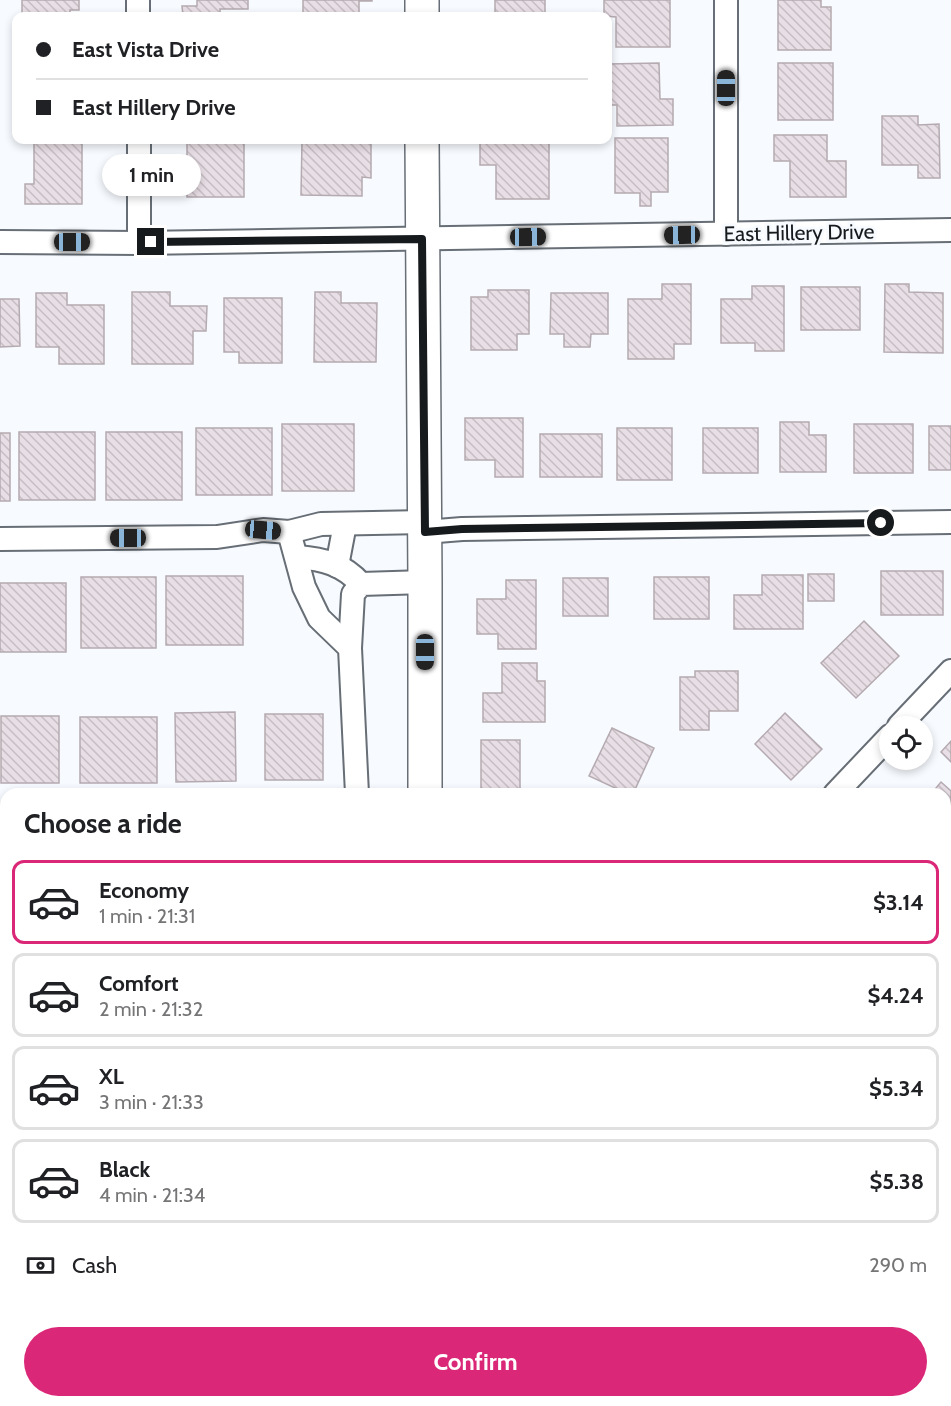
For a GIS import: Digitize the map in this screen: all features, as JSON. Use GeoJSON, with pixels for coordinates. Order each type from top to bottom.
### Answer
{"type":"FeatureCollection","features":[{"type":"Feature","properties":{"kind":"street"},"geometry":{"type":"LineString","coordinates":[[726,0],[726,234]]}},
{"type":"Feature","properties":{"kind":"street"},"geometry":{"type":"LineString","coordinates":[[139,144],[139,243]]}},
{"type":"Feature","properties":{"kind":"street"},"geometry":{"type":"LineString","coordinates":[[422,144],[425,788]]}},
{"type":"Feature","properties":{"kind":"street","name":"East Hillery Drive"},"geometry":{"type":"LineString","coordinates":[[0,242],[139,243],[951,230]]}},
{"type":"Feature","properties":{"kind":"street"},"geometry":{"type":"LineString","coordinates":[[0,539],[206,537],[263,530],[290,532],[321,524],[474,529],[951,522]]}},
{"type":"Feature","properties":{"kind":"street"},"geometry":{"type":"LineString","coordinates":[[337,566],[345,524]]}},
{"type":"Feature","properties":{"kind":"street"},"geometry":{"type":"LineString","coordinates":[[290,532],[304,587],[319,618],[350,648]]}},
{"type":"Feature","properties":{"kind":"street"},"geometry":{"type":"LineString","coordinates":[[298,557],[319,559],[349,571],[361,584],[425,582]]}},
{"type":"Feature","properties":{"kind":"street"},"geometry":{"type":"LineString","coordinates":[[357,788],[350,648],[353,594],[361,584]]}},
{"type":"Feature","properties":{"kind":"street"},"geometry":{"type":"LineString","coordinates":[[909,716],[951,672]]}},
{"type":"Feature","properties":{"kind":"street"},"geometry":{"type":"LineString","coordinates":[[841,788],[879,748]]}},
{"type":"Feature","properties":{"kind":"building"},"geometry":{"type":"Polygon","coordinates":[[[22,0],[79,0],[79,10],[70,10],[70,12],[22,12],[22,0]]]}},
{"type":"Feature","properties":{"kind":"building"},"geometry":{"type":"Polygon","coordinates":[[[197,0],[248,0],[248,9],[183,12],[182,6],[197,6],[197,0]]]}},
{"type":"Feature","properties":{"kind":"building"},"geometry":{"type":"Polygon","coordinates":[[[303,0],[372,0],[359,1],[359,12],[303,12],[303,0]]]}},
{"type":"Feature","properties":{"kind":"building"},"geometry":{"type":"Polygon","coordinates":[[[495,0],[545,0],[545,12],[495,12],[495,0]]]}},
{"type":"Feature","properties":{"kind":"building"},"geometry":{"type":"Polygon","coordinates":[[[604,0],[670,0],[670,47],[616,47],[616,17],[612,17],[612,12],[604,12],[604,0]]]}},
{"type":"Feature","properties":{"kind":"building"},"geometry":{"type":"Polygon","coordinates":[[[778,0],[821,0],[821,7],[831,7],[831,50],[778,50],[778,0]]]}},
{"type":"Feature","properties":{"kind":"building"},"geometry":{"type":"Polygon","coordinates":[[[659,63],[660,99],[673,99],[673,125],[617,126],[617,105],[612,105],[612,64],[659,63]]]}},
{"type":"Feature","properties":{"kind":"building"},"geometry":{"type":"Polygon","coordinates":[[[778,63],[833,63],[833,120],[778,120],[778,63]]]}},
{"type":"Feature","properties":{"kind":"building"},"geometry":{"type":"Polygon","coordinates":[[[882,116],[918,116],[918,125],[939,124],[940,178],[918,178],[918,165],[882,165],[882,116]]]}},
{"type":"Feature","properties":{"kind":"building"},"geometry":{"type":"Polygon","coordinates":[[[774,135],[827,135],[827,161],[846,161],[846,197],[790,197],[790,161],[774,161],[774,135]]]}},
{"type":"Feature","properties":{"kind":"building"},"geometry":{"type":"Polygon","coordinates":[[[615,138],[668,138],[668,192],[651,192],[651,206],[640,206],[640,193],[615,193],[615,138]]]}},
{"type":"Feature","properties":{"kind":"building"},"geometry":{"type":"Polygon","coordinates":[[[34,144],[82,144],[82,204],[25,204],[25,184],[34,184],[34,144]]]}},
{"type":"Feature","properties":{"kind":"building"},"geometry":{"type":"Polygon","coordinates":[[[187,144],[244,144],[244,197],[187,197],[187,144]]]}},
{"type":"Feature","properties":{"kind":"building"},"geometry":{"type":"Polygon","coordinates":[[[302,144],[371,144],[371,178],[362,177],[362,196],[301,195],[302,144]]]}},
{"type":"Feature","properties":{"kind":"building"},"geometry":{"type":"Polygon","coordinates":[[[480,144],[549,144],[549,199],[496,199],[496,165],[480,165],[480,144]]]}},
{"type":"Feature","properties":{"kind":"building"},"geometry":{"type":"Polygon","coordinates":[[[662,284],[691,284],[691,344],[674,344],[674,359],[628,359],[628,299],[662,299],[662,284]]]}},
{"type":"Feature","properties":{"kind":"building"},"geometry":{"type":"Polygon","coordinates":[[[885,284],[909,284],[909,292],[943,293],[943,353],[884,352],[885,284]]]}},
{"type":"Feature","properties":{"kind":"building"},"geometry":{"type":"Polygon","coordinates":[[[752,286],[784,286],[784,351],[755,351],[755,343],[721,343],[721,299],[752,299],[752,286]]]}},
{"type":"Feature","properties":{"kind":"building"},"geometry":{"type":"Polygon","coordinates":[[[801,287],[860,287],[860,330],[801,330],[801,287]]]}},
{"type":"Feature","properties":{"kind":"building"},"geometry":{"type":"Polygon","coordinates":[[[488,290],[529,290],[529,334],[517,334],[517,350],[471,350],[471,297],[488,297],[488,290]]]}},
{"type":"Feature","properties":{"kind":"building"},"geometry":{"type":"Polygon","coordinates":[[[132,292],[170,292],[170,306],[207,306],[206,331],[193,331],[193,364],[132,364],[132,292]]]}},
{"type":"Feature","properties":{"kind":"building"},"geometry":{"type":"Polygon","coordinates":[[[315,292],[341,292],[341,303],[377,303],[376,362],[314,362],[315,292]]]}},
{"type":"Feature","properties":{"kind":"building"},"geometry":{"type":"Polygon","coordinates":[[[36,293],[67,293],[67,305],[104,305],[104,364],[59,364],[59,347],[36,347],[36,293]]]}},
{"type":"Feature","properties":{"kind":"building"},"geometry":{"type":"Polygon","coordinates":[[[551,293],[608,293],[608,334],[591,334],[590,347],[564,347],[564,334],[550,334],[551,293]]]}},
{"type":"Feature","properties":{"kind":"building"},"geometry":{"type":"Polygon","coordinates":[[[224,298],[282,298],[282,363],[239,363],[239,352],[224,352],[224,298]]]}},
{"type":"Feature","properties":{"kind":"building"},"geometry":{"type":"Polygon","coordinates":[[[0,299],[19,299],[20,346],[0,347],[0,299]]]}},
{"type":"Feature","properties":{"kind":"building"},"geometry":{"type":"Polygon","coordinates":[[[465,418],[523,418],[523,477],[495,477],[495,460],[465,460],[465,418]]]}},
{"type":"Feature","properties":{"kind":"building"},"geometry":{"type":"Polygon","coordinates":[[[780,422],[809,422],[809,435],[826,435],[826,472],[780,472],[780,422]]]}},
{"type":"Feature","properties":{"kind":"building"},"geometry":{"type":"Polygon","coordinates":[[[282,424],[354,424],[354,491],[282,491],[282,424]]]}},
{"type":"Feature","properties":{"kind":"building"},"geometry":{"type":"Polygon","coordinates":[[[854,424],[913,424],[913,473],[854,473],[854,424]]]}},
{"type":"Feature","properties":{"kind":"building"},"geometry":{"type":"Polygon","coordinates":[[[929,426],[951,426],[951,470],[929,470],[929,426]]]}},
{"type":"Feature","properties":{"kind":"building"},"geometry":{"type":"Polygon","coordinates":[[[196,428],[272,428],[272,495],[196,495],[196,428]]]}},
{"type":"Feature","properties":{"kind":"building"},"geometry":{"type":"Polygon","coordinates":[[[617,428],[672,428],[672,480],[617,480],[617,428]]]}},
{"type":"Feature","properties":{"kind":"building"},"geometry":{"type":"Polygon","coordinates":[[[703,428],[758,428],[758,473],[703,473],[703,428]]]}},
{"type":"Feature","properties":{"kind":"building"},"geometry":{"type":"Polygon","coordinates":[[[19,432],[95,432],[95,500],[19,500],[19,432]]]}},
{"type":"Feature","properties":{"kind":"building"},"geometry":{"type":"Polygon","coordinates":[[[106,432],[182,432],[182,500],[106,500],[106,432]]]}},
{"type":"Feature","properties":{"kind":"building"},"geometry":{"type":"Polygon","coordinates":[[[0,433],[10,433],[10,501],[0,501],[0,433]]]}},
{"type":"Feature","properties":{"kind":"building"},"geometry":{"type":"Polygon","coordinates":[[[540,434],[602,434],[602,477],[540,477],[540,434]]]}},
{"type":"Feature","properties":{"kind":"building"},"geometry":{"type":"Polygon","coordinates":[[[881,571],[943,571],[943,615],[881,615],[881,571]]]}},
{"type":"Feature","properties":{"kind":"building"},"geometry":{"type":"Polygon","coordinates":[[[808,574],[834,574],[834,601],[808,601],[808,574]]]}},
{"type":"Feature","properties":{"kind":"building"},"geometry":{"type":"Polygon","coordinates":[[[762,575],[803,575],[803,629],[734,629],[734,595],[762,595],[762,575]]]}},
{"type":"Feature","properties":{"kind":"building"},"geometry":{"type":"Polygon","coordinates":[[[166,576],[243,576],[243,645],[166,645],[166,576]]]}},
{"type":"Feature","properties":{"kind":"building"},"geometry":{"type":"Polygon","coordinates":[[[81,577],[156,577],[156,648],[81,648],[81,577]]]}},
{"type":"Feature","properties":{"kind":"building"},"geometry":{"type":"Polygon","coordinates":[[[654,577],[709,577],[709,619],[654,619],[654,577]]]}},
{"type":"Feature","properties":{"kind":"building"},"geometry":{"type":"Polygon","coordinates":[[[563,578],[608,578],[608,616],[563,616],[563,578]]]}},
{"type":"Feature","properties":{"kind":"building"},"geometry":{"type":"Polygon","coordinates":[[[506,580],[536,580],[536,649],[498,649],[498,634],[477,634],[477,599],[506,599],[506,580]]]}},
{"type":"Feature","properties":{"kind":"building"},"geometry":{"type":"Polygon","coordinates":[[[0,583],[66,583],[66,652],[0,652],[0,583]]]}},
{"type":"Feature","properties":{"kind":"building"},"geometry":{"type":"Polygon","coordinates":[[[864,621],[899,656],[856,698],[821,663],[864,621]]]}},
{"type":"Feature","properties":{"kind":"building"},"geometry":{"type":"Polygon","coordinates":[[[502,663],[537,663],[537,681],[545,681],[545,722],[483,722],[483,693],[502,693],[502,663]]]}},
{"type":"Feature","properties":{"kind":"building"},"geometry":{"type":"Polygon","coordinates":[[[695,671],[738,671],[738,711],[709,711],[709,730],[680,730],[680,677],[695,677],[695,671]]]}},
{"type":"Feature","properties":{"kind":"building"},"geometry":{"type":"Polygon","coordinates":[[[235,712],[236,781],[176,782],[175,713],[235,712]]]}},
{"type":"Feature","properties":{"kind":"building"},"geometry":{"type":"Polygon","coordinates":[[[785,713],[822,749],[791,780],[755,744],[785,713]]]}},
{"type":"Feature","properties":{"kind":"building"},"geometry":{"type":"Polygon","coordinates":[[[265,714],[323,714],[323,780],[265,780],[265,714]]]}},
{"type":"Feature","properties":{"kind":"building"},"geometry":{"type":"Polygon","coordinates":[[[1,716],[59,716],[59,783],[1,783],[1,716]]]}},
{"type":"Feature","properties":{"kind":"building"},"geometry":{"type":"Polygon","coordinates":[[[80,717],[157,717],[157,783],[80,783],[80,717]]]}},
{"type":"Feature","properties":{"kind":"building"},"geometry":{"type":"Polygon","coordinates":[[[612,728],[654,748],[636,788],[615,788],[589,776],[612,728]]]}},
{"type":"Feature","properties":{"kind":"building"},"geometry":{"type":"Polygon","coordinates":[[[481,740],[520,740],[520,788],[481,788],[481,740]]]}},
{"type":"Feature","properties":{"kind":"building"},"geometry":{"type":"Polygon","coordinates":[[[951,741],[951,762],[941,752],[951,741]]]}},
{"type":"Feature","properties":{"kind":"building"},"geometry":{"type":"Polygon","coordinates":[[[941,782],[948,788],[936,788],[941,782]]]}},
{"type":"Feature","properties":{"kind":"route"},"geometry":{"type":"LineString","coordinates":[[151,242],[422,239],[425,532],[462,529],[881,523]]}}]}
